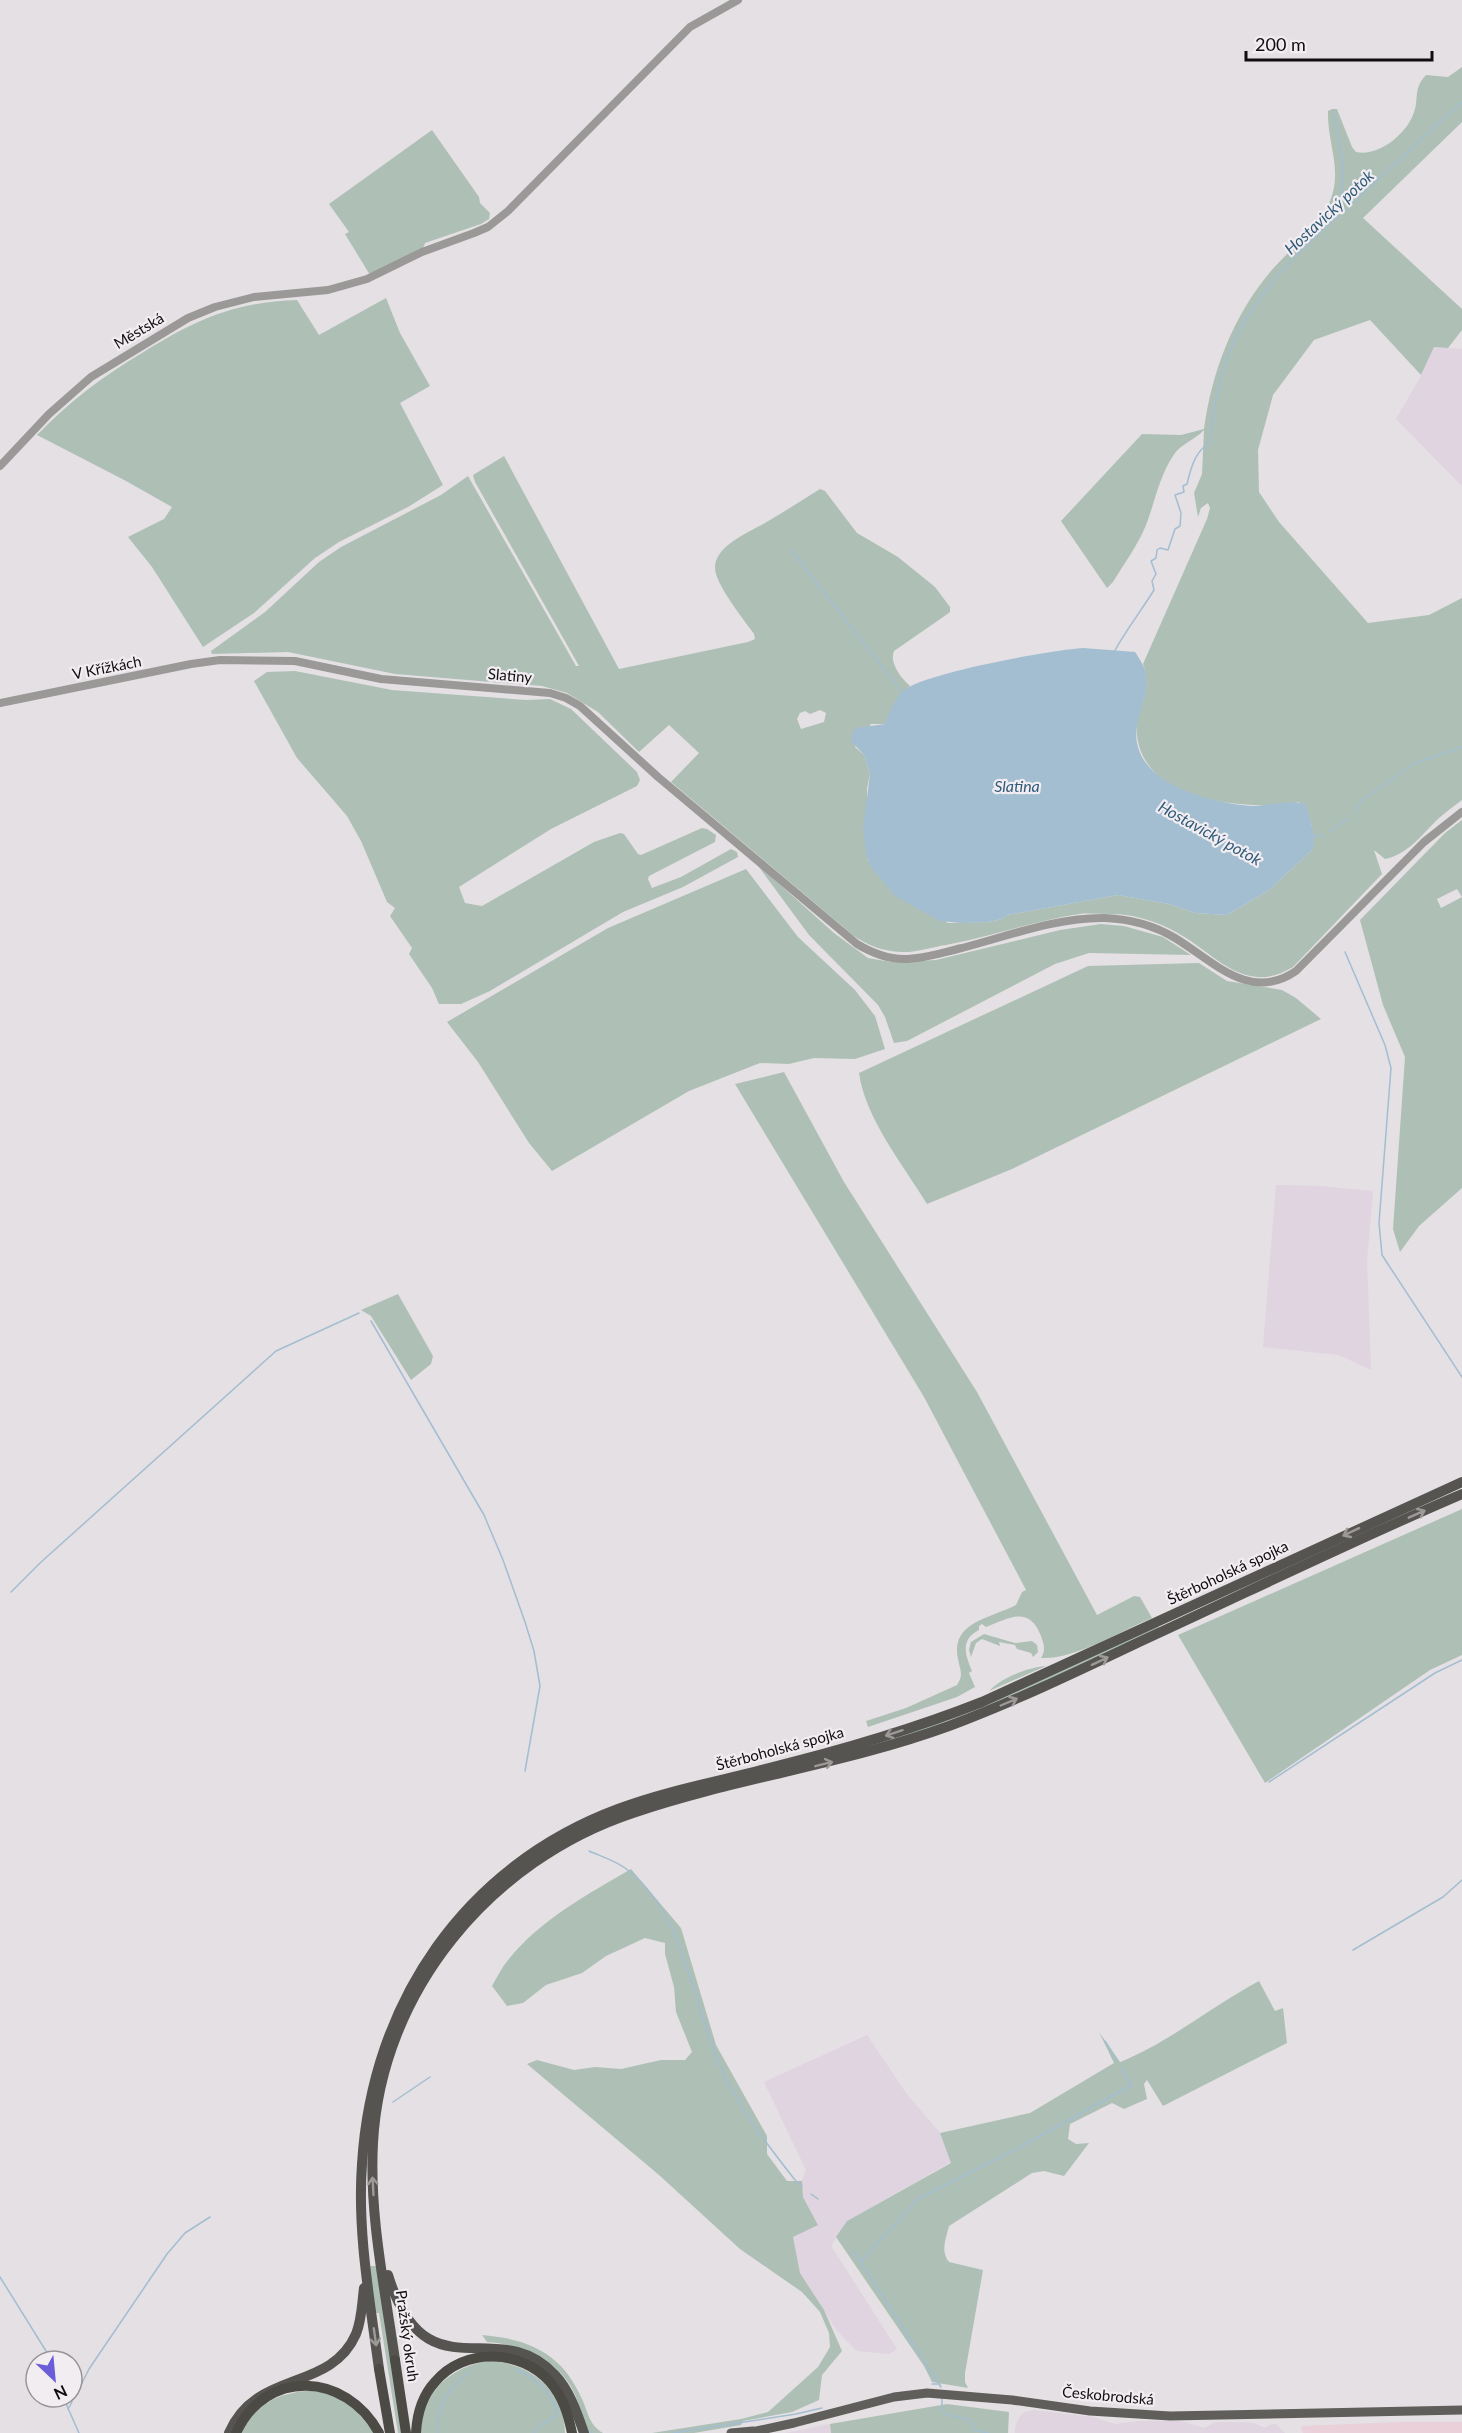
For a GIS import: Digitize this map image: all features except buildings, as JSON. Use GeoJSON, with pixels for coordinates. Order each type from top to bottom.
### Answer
{"type":"FeatureCollection","features":[{"type":"Feature","properties":{"kind":"highway","name":"Štěrboholská spojka"},"geometry":{"type":"LineString","coordinates":[[365,2264],[361,2181],[370,2098],[389,2034],[410,1989],[470,1906],[506,1873],[549,1842],[590,1821],[645,1800],[859,1744],[958,1711],[1053,1671],[1462,1482]]}},
{"type":"Feature","properties":{"kind":"highway","name":"Štěrboholská spojka"},"geometry":{"type":"LineString","coordinates":[[439,1949],[507,1882],[546,1854],[592,1829],[671,1801],[878,1750],[972,1717],[1072,1674],[1462,1494]]}},
{"type":"Feature","properties":{"kind":"highway","name":"Štěrboholská spojka"},"geometry":{"type":"LineString","coordinates":[[379,2244],[372,2165],[379,2095],[399,2031],[430,1963]]}},
{"type":"Feature","properties":{"kind":"highway","name":"Pražský okruh"},"geometry":{"type":"LineString","coordinates":[[379,2244],[406,2433]]}},
{"type":"Feature","properties":{"kind":"highway"},"geometry":{"type":"LineString","coordinates":[[379,2244],[398,2303],[408,2320],[425,2337],[440,2345],[455,2349],[495,2348],[520,2352],[535,2360],[549,2370],[568,2393],[584,2433]]}},
{"type":"Feature","properties":{"kind":"highway"},"geometry":{"type":"LineString","coordinates":[[365,2264],[390,2433]]}},
{"type":"Feature","properties":{"kind":"highway"},"geometry":{"type":"LineString","coordinates":[[230,2433],[242,2413],[259,2396],[275,2387],[319,2372],[344,2353],[356,2334],[360,2320],[365,2264]]}},
{"type":"Feature","properties":{"kind":"highway"},"geometry":{"type":"LineString","coordinates":[[416,2433],[422,2403],[435,2381],[451,2368],[475,2358],[498,2356],[528,2365],[550,2382],[565,2406],[570,2433]]}},
{"type":"Feature","properties":{"kind":"highway"},"geometry":{"type":"LineString","coordinates":[[236,2433],[245,2416],[263,2400],[288,2388],[311,2386],[333,2390],[354,2400],[379,2433]]}},
{"type":"Feature","properties":{"kind":"highway"},"geometry":{"type":"LineString","coordinates":[[568,2393],[578,2433]]}},
{"type":"Feature","properties":{"kind":"main road","name":"Českobrodská"},"geometry":{"type":"LineString","coordinates":[[731,2433],[752,2432],[894,2397],[927,2393],[1170,2416],[1462,2410]]}},
{"type":"Feature","properties":{"kind":"street","name":"Městská"},"geometry":{"type":"LineString","coordinates":[[0,465],[49,414],[85,382],[188,318],[215,307],[254,297],[328,290],[367,279],[422,252],[474,234],[499,219],[690,27],[738,0]]}},
{"type":"Feature","properties":{"kind":"street","name":"V Křížkách"},"geometry":{"type":"LineString","coordinates":[[0,703],[220,660]]}},
{"type":"Feature","properties":{"kind":"street","name":"Slatiny"},"geometry":{"type":"LineString","coordinates":[[220,660],[304,662],[381,679],[533,691],[566,698],[603,725],[658,777],[857,944],[882,956],[904,959],[1069,921],[1106,918],[1138,924],[1174,938],[1221,970],[1234,976],[1262,983],[1283,980],[1296,971],[1424,842],[1462,812]]}},
{"type":"Feature","properties":{"kind":"shaded area"},"geometry":{"type":"Polygon","coordinates":[[[1434,347],[1462,349],[1462,486],[1396,419],[1421,376],[1434,347]]]}},
{"type":"Feature","properties":{"kind":"shaded area"},"geometry":{"type":"Polygon","coordinates":[[[1276,1185],[1373,1191],[1367,1261],[1371,1370],[1339,1355],[1263,1347],[1276,1185]]]}},
{"type":"Feature","properties":{"kind":"shaded area"},"geometry":{"type":"Polygon","coordinates":[[[867,2035],[906,2093],[940,2133],[951,2162],[847,2221],[831,2246],[897,2349],[889,2354],[857,2351],[837,2331],[800,2273],[793,2237],[818,2224],[803,2197],[802,2181],[806,2170],[764,2082],[867,2035]]]}},
{"type":"Feature","properties":{"kind":"shaded area"},"geometry":{"type":"Polygon","coordinates":[[[1033,2410],[1093,2417],[1115,2424],[1138,2421],[1181,2421],[1204,2428],[1215,2422],[1234,2422],[1254,2423],[1265,2428],[1276,2424],[1285,2433],[1015,2433],[1020,2416],[1033,2410]]]}},
{"type":"Feature","properties":{"kind":"shaded area"},"geometry":{"type":"Polygon","coordinates":[[[1462,2422],[1462,2433],[1303,2433],[1301,2426],[1462,2422]]]}},
{"type":"Feature","properties":{"kind":"shaded area"},"geometry":{"type":"Polygon","coordinates":[[[830,2424],[831,2433],[786,2433],[830,2424]]]}},
{"type":"Feature","properties":{"kind":"green space"},"geometry":{"type":"Polygon","coordinates":[[[1462,67],[1462,122],[1363,218],[1462,309],[1462,330],[1448,348],[1434,347],[1421,375],[1370,320],[1314,340],[1273,395],[1258,450],[1259,492],[1279,522],[1368,623],[1429,615],[1462,598],[1462,800],[1401,853],[1385,859],[1374,850],[1382,874],[1293,967],[1276,975],[1260,977],[1245,975],[1231,969],[1168,928],[1152,921],[1119,914],[1083,914],[1062,917],[963,942],[912,952],[882,949],[854,936],[671,782],[699,753],[669,725],[639,752],[598,712],[567,693],[542,686],[395,674],[288,652],[212,654],[211,651],[265,612],[319,562],[341,547],[441,495],[468,476],[576,666],[579,666],[475,482],[473,475],[504,456],[619,669],[748,642],[755,639],[754,634],[719,582],[715,567],[717,559],[721,552],[735,540],[820,489],[825,491],[857,533],[898,557],[935,587],[950,607],[950,612],[894,651],[894,665],[910,686],[899,696],[885,724],[871,724],[855,747],[864,755],[870,774],[867,788],[867,858],[869,862],[948,923],[988,922],[1002,919],[1007,915],[1118,895],[1169,904],[1195,913],[1227,915],[1269,890],[1312,850],[1313,836],[1310,819],[1299,802],[1253,805],[1227,803],[1178,788],[1158,775],[1144,758],[1137,735],[1138,717],[1146,685],[1143,664],[1210,508],[1208,503],[1201,508],[1198,517],[1194,493],[1202,474],[1204,430],[1180,448],[1168,464],[1143,532],[1113,582],[1107,588],[1061,521],[1142,434],[1181,435],[1204,429],[1212,386],[1235,325],[1271,271],[1304,237],[1326,210],[1330,201],[1334,190],[1335,167],[1328,111],[1337,109],[1356,152],[1373,151],[1390,143],[1409,123],[1415,109],[1419,85],[1426,75],[1448,77],[1462,67]],[[820,710],[810,714],[805,711],[800,713],[797,719],[801,729],[824,722],[826,713],[820,710]]]}},
{"type":"Feature","properties":{"kind":"green space"},"geometry":{"type":"Polygon","coordinates":[[[432,130],[479,197],[480,203],[490,213],[489,219],[481,224],[425,243],[423,248],[370,275],[345,234],[349,232],[329,204],[432,130]]]}},
{"type":"Feature","properties":{"kind":"green space"},"geometry":{"type":"Polygon","coordinates":[[[386,298],[400,333],[430,386],[400,403],[443,485],[408,507],[339,542],[315,558],[254,613],[203,647],[152,567],[128,537],[164,519],[172,507],[37,435],[87,390],[114,371],[161,341],[198,322],[254,304],[297,300],[319,335],[386,298]]]}},
{"type":"Feature","properties":{"kind":"green space"},"geometry":{"type":"Polygon","coordinates":[[[295,671],[392,690],[526,700],[550,699],[571,709],[637,772],[640,780],[637,786],[551,829],[459,887],[465,903],[482,906],[594,842],[620,833],[624,834],[641,855],[702,828],[716,835],[715,842],[649,876],[652,888],[681,877],[731,849],[737,852],[738,857],[683,887],[623,912],[490,991],[461,1004],[439,1004],[432,988],[409,954],[412,948],[390,916],[395,908],[387,902],[361,841],[347,816],[297,758],[254,681],[267,672],[295,671]]]}},
{"type":"Feature","properties":{"kind":"green space"},"geometry":{"type":"Polygon","coordinates":[[[1462,820],[1462,897],[1462,1188],[1419,1226],[1400,1252],[1393,1229],[1405,1057],[1383,1005],[1360,920],[1445,833],[1462,820]],[[1457,889],[1437,899],[1441,908],[1462,897],[1457,889]]]}},
{"type":"Feature","properties":{"kind":"green space"},"geometry":{"type":"Polygon","coordinates":[[[756,863],[834,933],[868,958],[891,962],[936,960],[1060,930],[1101,924],[1124,926],[1163,937],[1191,955],[1089,953],[1055,964],[907,1041],[894,1043],[878,1005],[809,935],[756,863]]]}},
{"type":"Feature","properties":{"kind":"green space"},"geometry":{"type":"Polygon","coordinates":[[[746,869],[798,937],[855,990],[875,1016],[885,1049],[855,1059],[814,1058],[789,1064],[760,1063],[689,1091],[552,1171],[529,1143],[478,1062],[447,1022],[608,928],[746,869]]]}},
{"type":"Feature","properties":{"kind":"green space"},"geometry":{"type":"Polygon","coordinates":[[[1199,963],[1227,981],[1282,990],[1296,998],[1321,1019],[1012,1169],[927,1204],[877,1124],[863,1090],[859,1073],[1088,966],[1199,963]]]}},
{"type":"Feature","properties":{"kind":"green space"},"geometry":{"type":"Polygon","coordinates":[[[784,1072],[844,1182],[977,1392],[1097,1615],[1134,1596],[1140,1597],[1152,1618],[1082,1650],[1041,1658],[1044,1650],[1043,1642],[1031,1620],[1018,1616],[986,1627],[982,1624],[979,1630],[969,1638],[966,1648],[967,1659],[972,1671],[969,1673],[975,1687],[957,1697],[868,1727],[866,1721],[906,1708],[957,1685],[961,1675],[957,1647],[960,1637],[975,1623],[1016,1605],[1022,1592],[1026,1590],[924,1397],[735,1084],[784,1072]]]}},
{"type":"Feature","properties":{"kind":"green space"},"geometry":{"type":"Polygon","coordinates":[[[398,1294],[433,1356],[431,1364],[411,1380],[371,1316],[361,1310],[398,1294]]]}},
{"type":"Feature","properties":{"kind":"green space"},"geometry":{"type":"Polygon","coordinates":[[[1462,1509],[1462,1655],[1430,1670],[1265,1783],[1178,1635],[1462,1509]]]}},
{"type":"Feature","properties":{"kind":"green space"},"geometry":{"type":"Polygon","coordinates":[[[1158,1626],[1159,1629],[1005,1699],[914,1734],[845,1752],[1158,1626]]]}},
{"type":"Feature","properties":{"kind":"green space"},"geometry":{"type":"Polygon","coordinates":[[[984,1634],[1015,1643],[1032,1641],[1037,1645],[1038,1652],[1033,1657],[1031,1653],[1017,1649],[1015,1645],[999,1642],[1000,1646],[982,1639],[976,1643],[971,1657],[969,1650],[971,1642],[984,1634]]]}},
{"type":"Feature","properties":{"kind":"green space"},"geometry":{"type":"Polygon","coordinates":[[[1046,1666],[989,1691],[1016,1674],[1046,1666]]]}},
{"type":"Feature","properties":{"kind":"green space"},"geometry":{"type":"Polygon","coordinates":[[[631,1869],[681,1928],[716,2045],[767,2136],[767,2154],[787,2181],[802,2181],[803,2197],[818,2225],[793,2237],[800,2273],[824,2310],[842,2351],[822,2375],[819,2400],[792,2412],[743,2421],[741,2425],[694,2433],[652,2433],[741,2419],[768,2412],[818,2367],[830,2347],[829,2333],[820,2312],[802,2292],[740,2249],[659,2175],[527,2064],[537,2060],[574,2070],[595,2067],[621,2069],[661,2060],[685,2060],[692,2052],[676,2012],[674,1987],[665,1954],[665,1943],[645,1938],[606,1956],[582,1973],[546,1985],[523,2003],[507,2006],[492,1986],[506,1962],[535,1932],[565,1909],[631,1869]]]}},
{"type":"Feature","properties":{"kind":"green space"},"geometry":{"type":"Polygon","coordinates":[[[1259,1981],[1275,2011],[1283,2008],[1287,2043],[1163,2106],[1147,2080],[1144,2084],[1147,2099],[1124,2109],[1112,2103],[1070,2124],[1068,2139],[1076,2144],[1089,2143],[1064,2176],[1044,2171],[1032,2173],[949,2226],[944,2249],[949,2262],[983,2270],[965,2373],[968,2388],[932,2382],[924,2366],[836,2237],[847,2221],[951,2163],[940,2133],[1030,2113],[1114,2063],[1099,2032],[1120,2062],[1174,2034],[1259,1981]]]}},
{"type":"Feature","properties":{"kind":"green space"},"geometry":{"type":"Polygon","coordinates":[[[369,2266],[378,2266],[402,2433],[398,2433],[379,2313],[375,2313],[369,2266]]]}},
{"type":"Feature","properties":{"kind":"green space"},"geometry":{"type":"Polygon","coordinates":[[[482,2335],[515,2340],[542,2351],[554,2360],[574,2383],[592,2422],[603,2433],[588,2433],[572,2388],[553,2366],[542,2358],[516,2347],[487,2342],[482,2335]]]}},
{"type":"Feature","properties":{"kind":"green space"},"geometry":{"type":"Polygon","coordinates":[[[490,2361],[519,2367],[542,2382],[559,2404],[565,2433],[419,2433],[426,2405],[441,2384],[451,2375],[463,2369],[490,2361]]]}},
{"type":"Feature","properties":{"kind":"green space"},"geometry":{"type":"Polygon","coordinates":[[[316,2390],[347,2401],[376,2433],[240,2433],[255,2413],[272,2400],[291,2393],[316,2390]]]}},
{"type":"Feature","properties":{"kind":"green space"},"geometry":{"type":"Polygon","coordinates":[[[947,2404],[1009,2412],[1008,2433],[831,2433],[830,2424],[947,2404]]]}},
{"type":"Feature","properties":{"kind":"water","name":"Slatina"},"geometry":{"type":"Polygon","coordinates":[[[1083,648],[1135,652],[1141,662],[1145,670],[1147,685],[1138,721],[1137,742],[1143,759],[1156,773],[1173,785],[1214,800],[1252,806],[1302,803],[1306,805],[1312,828],[1314,844],[1312,850],[1269,890],[1227,915],[1195,913],[1169,904],[1118,895],[1007,915],[1002,919],[988,922],[962,923],[940,921],[895,896],[872,868],[867,858],[863,829],[870,774],[864,755],[851,741],[856,728],[885,724],[900,694],[915,684],[961,670],[1045,653],[1083,648]]]}},
{"type":"Feature","properties":{"kind":"waterway","name":"Hostavický potok"},"geometry":{"type":"LineString","coordinates":[[1114,652],[1154,590],[1152,581],[1156,574],[1151,561],[1156,558],[1157,550],[1160,548],[1168,550],[1175,529],[1180,526],[1181,513],[1175,495],[1184,492],[1183,486],[1187,484],[1194,460],[1210,442],[1216,399],[1227,359],[1250,313],[1276,278],[1306,246],[1462,102]]}},
{"type":"Feature","properties":{"kind":"waterway"},"geometry":{"type":"LineString","coordinates":[[1334,114],[1343,162],[1343,185],[1335,217]]}},
{"type":"Feature","properties":{"kind":"waterway"},"geometry":{"type":"LineString","coordinates":[[791,550],[902,692]]}},
{"type":"Feature","properties":{"kind":"waterway"},"geometry":{"type":"LineString","coordinates":[[1354,814],[1361,801],[1413,764],[1462,747]]}},
{"type":"Feature","properties":{"kind":"waterway"},"geometry":{"type":"LineString","coordinates":[[1329,832],[1347,819]]}},
{"type":"Feature","properties":{"kind":"waterway"},"geometry":{"type":"LineString","coordinates":[[1315,836],[1323,835]]}},
{"type":"Feature","properties":{"kind":"waterway","name":"Hostavický potok"},"geometry":{"type":"LineString","coordinates":[[1345,952],[1385,1045],[1391,1068],[1379,1223],[1382,1255],[1462,1377]]}},
{"type":"Feature","properties":{"kind":"waterway"},"geometry":{"type":"LineString","coordinates":[[11,1592],[40,1563],[276,1351],[359,1313]]}},
{"type":"Feature","properties":{"kind":"waterway"},"geometry":{"type":"LineString","coordinates":[[371,1321],[484,1515],[525,1622],[534,1651],[540,1686],[525,1771]]}},
{"type":"Feature","properties":{"kind":"waterway"},"geometry":{"type":"LineString","coordinates":[[1269,1782],[1435,1673],[1462,1660]]}},
{"type":"Feature","properties":{"kind":"waterway"},"geometry":{"type":"LineString","coordinates":[[589,1851],[629,1871],[649,1891],[664,1914],[677,1940],[705,2026],[726,2079],[758,2131],[802,2186]]}},
{"type":"Feature","properties":{"kind":"waterway"},"geometry":{"type":"LineString","coordinates":[[1353,1950],[1443,1897],[1462,1880]]}},
{"type":"Feature","properties":{"kind":"waterway"},"geometry":{"type":"LineString","coordinates":[[1105,2041],[1117,2060]]}},
{"type":"Feature","properties":{"kind":"waterway"},"geometry":{"type":"LineString","coordinates":[[861,2261],[918,2199],[1022,2146],[1132,2085],[1121,2068]]}},
{"type":"Feature","properties":{"kind":"waterway"},"geometry":{"type":"LineString","coordinates":[[393,2102],[430,2077]]}},
{"type":"Feature","properties":{"kind":"waterway"},"geometry":{"type":"LineString","coordinates":[[811,2194],[818,2199]]}},
{"type":"Feature","properties":{"kind":"waterway"},"geometry":{"type":"LineString","coordinates":[[84,2379],[167,2254],[185,2233],[210,2217]]}},
{"type":"Feature","properties":{"kind":"waterway"},"geometry":{"type":"LineString","coordinates":[[853,2250],[941,2387]]}},
{"type":"Feature","properties":{"kind":"waterway"},"geometry":{"type":"LineString","coordinates":[[0,2277],[45,2349]]}},
{"type":"Feature","properties":{"kind":"waterway"},"geometry":{"type":"LineString","coordinates":[[515,2369],[529,2376],[540,2386],[550,2397],[557,2411],[556,2416],[539,2426],[534,2433]]}},
{"type":"Feature","properties":{"kind":"waterway"},"geometry":{"type":"LineString","coordinates":[[438,2433],[442,2405],[451,2390],[471,2371]]}},
{"type":"Feature","properties":{"kind":"waterway"},"geometry":{"type":"LineString","coordinates":[[932,2384],[940,2384]]}},
{"type":"Feature","properties":{"kind":"waterway"},"geometry":{"type":"LineString","coordinates":[[942,2399],[942,2411],[948,2415],[970,2420],[975,2430],[988,2433]]}},
{"type":"Feature","properties":{"kind":"waterway"},"geometry":{"type":"LineString","coordinates":[[673,2433],[822,2408]]}},
{"type":"Feature","properties":{"kind":"waterway"},"geometry":{"type":"LineString","coordinates":[[68,2409],[79,2433]]}}]}
